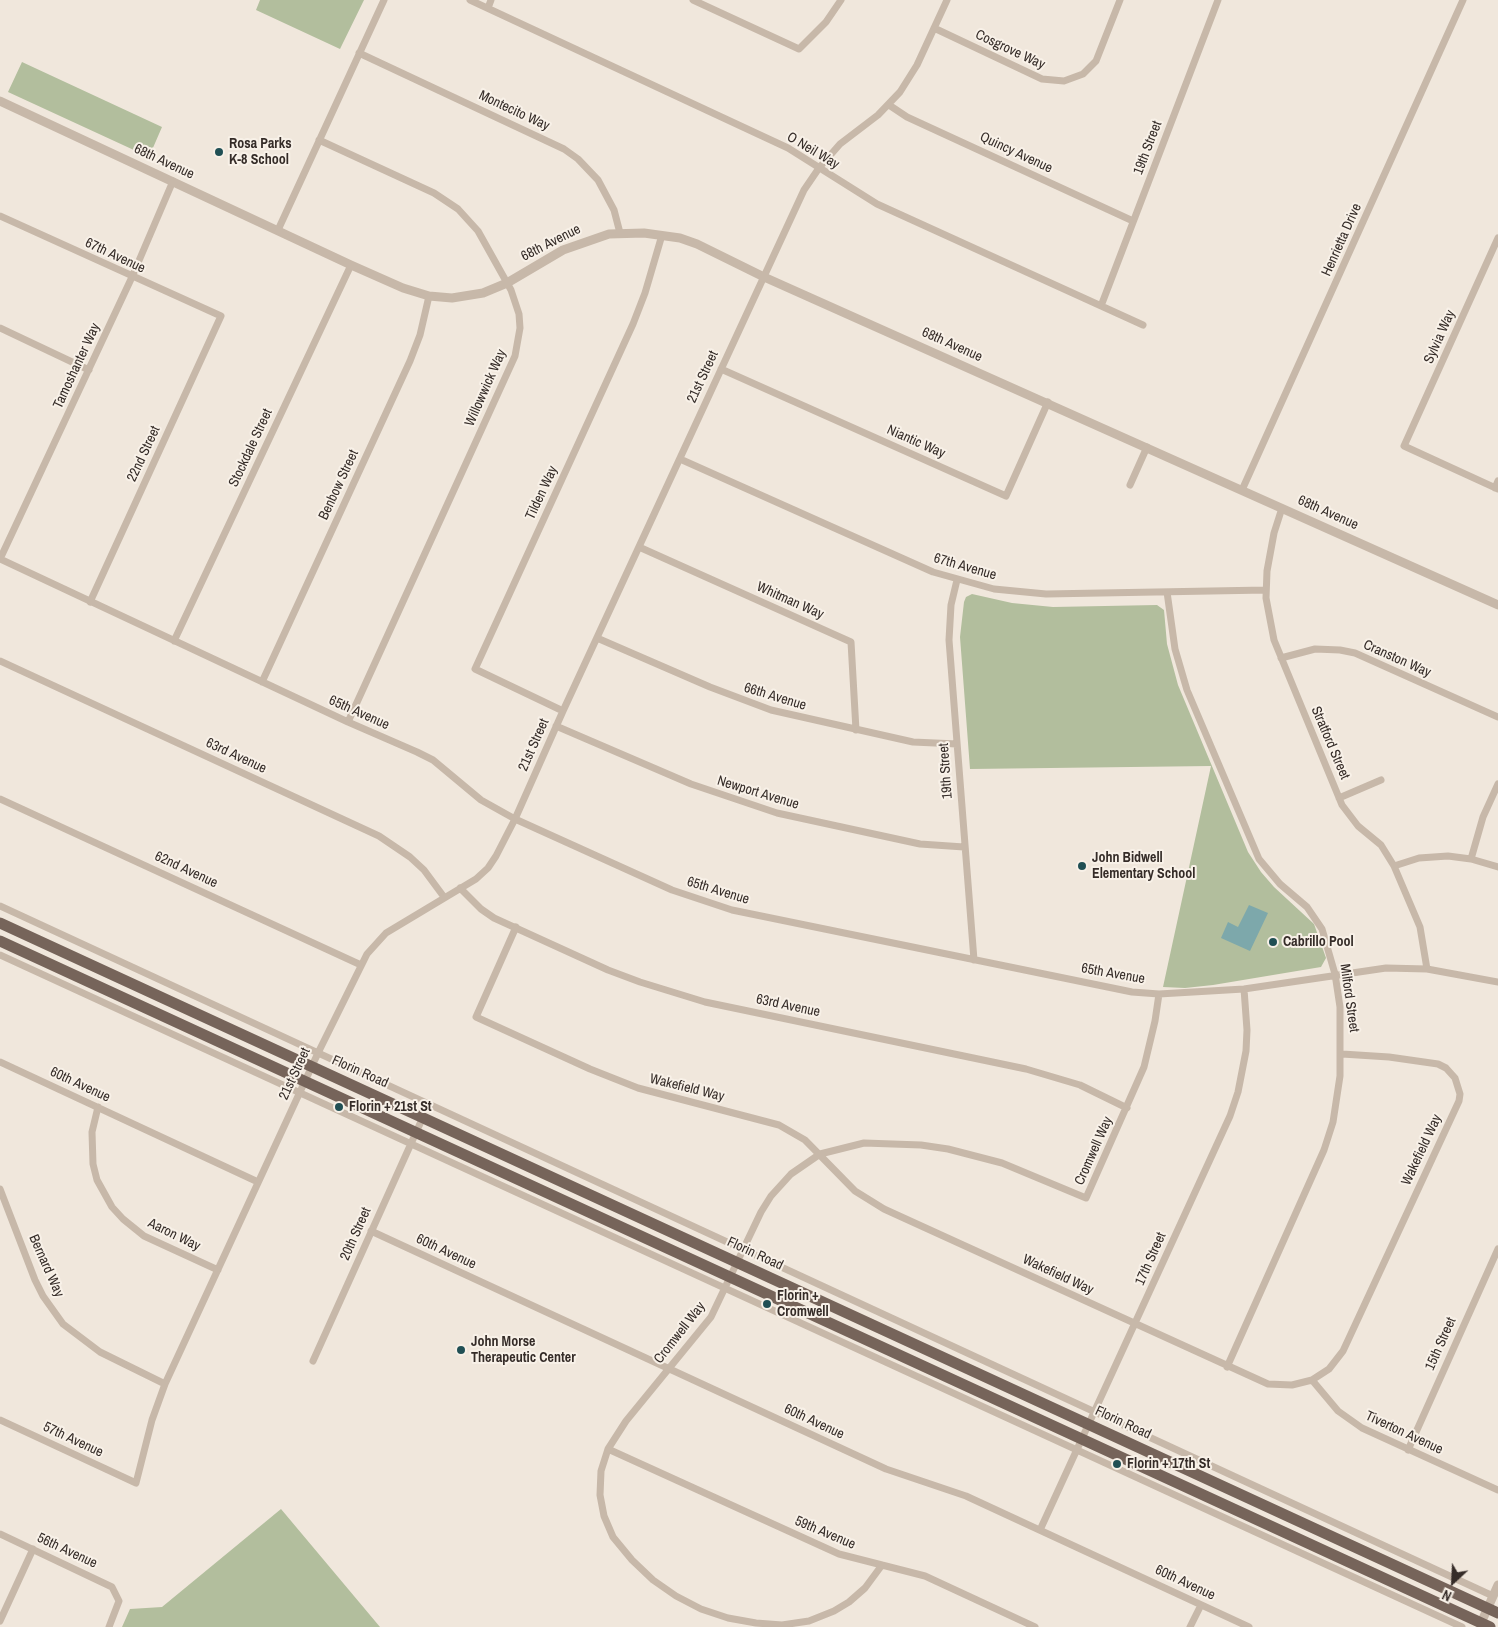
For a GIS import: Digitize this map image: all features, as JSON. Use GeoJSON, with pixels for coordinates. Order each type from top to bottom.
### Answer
{"type":"FeatureCollection","features":[{"type":"Feature","properties":{"kind":"main road","name":"Florin Road"},"geometry":{"type":"LineString","coordinates":[[0,923],[1493,1610]]}},
{"type":"Feature","properties":{"kind":"main road"},"geometry":{"type":"LineString","coordinates":[[0,941],[304,1082],[413,1139],[1079,1445],[1484,1626]]}},
{"type":"Feature","properties":{"kind":"street"},"geometry":{"type":"LineString","coordinates":[[278,230],[384,0]]}},
{"type":"Feature","properties":{"kind":"street","name":"O Neil Way"},"geometry":{"type":"LineString","coordinates":[[470,0],[788,148],[877,204],[1143,325]]}},
{"type":"Feature","properties":{"kind":"street"},"geometry":{"type":"LineString","coordinates":[[488,8],[491,0]]}},
{"type":"Feature","properties":{"kind":"street"},"geometry":{"type":"LineString","coordinates":[[693,0],[799,49],[826,22],[841,0]]}},
{"type":"Feature","properties":{"kind":"street","name":"21st Street"},"geometry":{"type":"LineString","coordinates":[[136,1483],[152,1420],[166,1384],[304,1082],[361,965],[376,942],[386,932],[460,888],[488,868],[515,819],[638,547],[804,190],[819,168],[840,144],[889,105],[908,81],[947,0]]}},
{"type":"Feature","properties":{"kind":"street","name":"Cosgrove Way"},"geometry":{"type":"LineString","coordinates":[[934,28],[1042,79],[1064,81],[1083,74],[1096,61],[1120,0]]}},
{"type":"Feature","properties":{"kind":"street","name":"19th Street"},"geometry":{"type":"LineString","coordinates":[[1100,306],[1218,0]]}},
{"type":"Feature","properties":{"kind":"street","name":"Henrietta Drive"},"geometry":{"type":"LineString","coordinates":[[1242,490],[1463,0]]}},
{"type":"Feature","properties":{"kind":"street","name":"Montecito Way"},"geometry":{"type":"LineString","coordinates":[[359,54],[564,149],[578,159],[598,180],[614,210],[620,233]]}},
{"type":"Feature","properties":{"kind":"street","name":"68th Avenue"},"geometry":{"type":"LineString","coordinates":[[0,101],[351,265],[403,288],[429,296],[468,297],[507,283],[577,243],[620,233],[662,235],[697,244],[764,277],[1048,402],[1498,605]]}},
{"type":"Feature","properties":{"kind":"street","name":"Quincy Avenue"},"geometry":{"type":"LineString","coordinates":[[889,105],[907,117],[1133,221]]}},
{"type":"Feature","properties":{"kind":"street","name":"Willowwick Way"},"geometry":{"type":"LineString","coordinates":[[319,140],[434,193],[458,209],[478,231],[507,283],[519,314],[520,328],[515,356],[348,722]]}},
{"type":"Feature","properties":{"kind":"street","name":"Tamoshanter Way"},"geometry":{"type":"LineString","coordinates":[[0,559],[132,277],[173,181]]}},
{"type":"Feature","properties":{"kind":"street","name":"67th Avenue"},"geometry":{"type":"LineString","coordinates":[[0,216],[221,316]]}},
{"type":"Feature","properties":{"kind":"street","name":"Tilden Way"},"geometry":{"type":"LineString","coordinates":[[563,711],[475,669],[633,324],[645,293],[662,235]]}},
{"type":"Feature","properties":{"kind":"street","name":"Sylvia Way"},"geometry":{"type":"LineString","coordinates":[[1497,486],[1404,446],[1498,238]]}},
{"type":"Feature","properties":{"kind":"street","name":"Stockdale Street"},"geometry":{"type":"LineString","coordinates":[[174,641],[351,265]]}},
{"type":"Feature","properties":{"kind":"street","name":"Benbow Street"},"geometry":{"type":"LineString","coordinates":[[262,682],[410,361],[420,335],[429,296]]}},
{"type":"Feature","properties":{"kind":"street","name":"22nd Street"},"geometry":{"type":"LineString","coordinates":[[90,602],[221,316]]}},
{"type":"Feature","properties":{"kind":"street"},"geometry":{"type":"LineString","coordinates":[[0,328],[89,370]]}},
{"type":"Feature","properties":{"kind":"street","name":"Niantic Way"},"geometry":{"type":"LineString","coordinates":[[721,369],[1006,496],[1048,402]]}},
{"type":"Feature","properties":{"kind":"street"},"geometry":{"type":"LineString","coordinates":[[1130,485],[1148,447]]}},
{"type":"Feature","properties":{"kind":"street","name":"67th Avenue"},"geometry":{"type":"LineString","coordinates":[[680,459],[917,565],[957,580],[994,589],[1037,594],[1266,590]]}},
{"type":"Feature","properties":{"kind":"street","name":"Stratford Street"},"geometry":{"type":"LineString","coordinates":[[1282,508],[1269,552],[1266,590],[1269,618],[1281,658],[1339,798],[1350,816],[1380,845],[1394,866],[1420,927],[1427,969]]}},
{"type":"Feature","properties":{"kind":"street","name":"Whitman Way"},"geometry":{"type":"LineString","coordinates":[[638,547],[852,642],[856,730]]}},
{"type":"Feature","properties":{"kind":"street","name":"65th Avenue"},"geometry":{"type":"LineString","coordinates":[[0,559],[433,760],[481,800],[515,819],[643,878],[702,901],[770,919],[1132,992],[1159,994],[1244,989],[1335,974],[1386,968],[1427,969],[1498,982]]}},
{"type":"Feature","properties":{"kind":"street","name":"19th Street"},"geometry":{"type":"LineString","coordinates":[[957,580],[951,605],[949,640],[974,960]]}},
{"type":"Feature","properties":{"kind":"street","name":"Milford Street"},"geometry":{"type":"LineString","coordinates":[[1167,592],[1175,649],[1187,690],[1253,846],[1269,872],[1307,907],[1316,918],[1327,944],[1335,974],[1340,1007],[1342,1054],[1337,1099],[1324,1150],[1227,1367]]}},
{"type":"Feature","properties":{"kind":"street","name":"66th Avenue"},"geometry":{"type":"LineString","coordinates":[[597,638],[736,698],[798,718],[913,742],[957,744]]}},
{"type":"Feature","properties":{"kind":"street","name":"Cranston Way"},"geometry":{"type":"LineString","coordinates":[[1281,658],[1315,649],[1334,649],[1355,653],[1498,717]]}},
{"type":"Feature","properties":{"kind":"street","name":"63rd Avenue"},"geometry":{"type":"LineString","coordinates":[[0,661],[379,836],[410,857],[424,870],[444,898]]}},
{"type":"Feature","properties":{"kind":"street","name":"Newport Avenue"},"geometry":{"type":"LineString","coordinates":[[556,726],[691,784],[770,811],[822,824],[920,844],[964,847]]}},
{"type":"Feature","properties":{"kind":"street"},"geometry":{"type":"LineString","coordinates":[[1339,798],[1381,780]]}},
{"type":"Feature","properties":{"kind":"street"},"geometry":{"type":"LineString","coordinates":[[1471,859],[1483,817],[1498,784]]}},
{"type":"Feature","properties":{"kind":"street","name":"62nd Avenue"},"geometry":{"type":"LineString","coordinates":[[0,799],[361,965]]}},
{"type":"Feature","properties":{"kind":"street"},"geometry":{"type":"LineString","coordinates":[[1394,866],[1433,856],[1471,859],[1498,867]]}},
{"type":"Feature","properties":{"kind":"street","name":"63rd Avenue"},"geometry":{"type":"LineString","coordinates":[[460,888],[481,909],[516,927],[608,970],[672,993],[1026,1069],[1080,1085],[1127,1108]]}},
{"type":"Feature","properties":{"kind":"street","name":"Florin Road"},"geometry":{"type":"LineString","coordinates":[[0,906],[1095,1410],[1493,1596]]}},
{"type":"Feature","properties":{"kind":"street","name":"Wakefield Way"},"geometry":{"type":"LineString","coordinates":[[516,927],[476,1017],[590,1069],[638,1088],[779,1125],[793,1132],[820,1154],[855,1191],[884,1209],[1227,1367],[1268,1384],[1292,1386],[1312,1380],[1328,1369],[1343,1351],[1459,1101],[1460,1094],[1455,1078],[1446,1068],[1438,1064],[1388,1057],[1342,1054]]}},
{"type":"Feature","properties":{"kind":"street"},"geometry":{"type":"LineString","coordinates":[[0,955],[299,1093],[413,1139]]}},
{"type":"Feature","properties":{"kind":"street","name":"17th Street"},"geometry":{"type":"LineString","coordinates":[[1040,1530],[1230,1116],[1238,1092],[1246,1051],[1247,1030],[1244,989]]}},
{"type":"Feature","properties":{"kind":"street","name":"Cromwell Way"},"geometry":{"type":"LineString","coordinates":[[882,1565],[856,1596],[834,1611],[809,1621],[782,1625],[756,1623],[728,1618],[701,1609],[676,1596],[653,1580],[632,1560],[614,1537],[604,1516],[600,1495],[601,1471],[608,1449],[626,1421],[707,1323],[728,1284],[761,1212],[771,1196],[791,1174],[820,1154],[864,1143],[948,1149],[1002,1163],[1086,1198],[1144,1067],[1159,994]]}},
{"type":"Feature","properties":{"kind":"street","name":"60th Avenue"},"geometry":{"type":"LineString","coordinates":[[0,1062],[258,1182]]}},
{"type":"Feature","properties":{"kind":"street","name":"Aaron Way"},"geometry":{"type":"LineString","coordinates":[[98,1108],[92,1132],[93,1164],[103,1193],[112,1207],[123,1219],[144,1236],[218,1270]]}},
{"type":"Feature","properties":{"kind":"street","name":"20th Street"},"geometry":{"type":"LineString","coordinates":[[313,1361],[423,1118]]}},
{"type":"Feature","properties":{"kind":"street","name":"Bernard Way"},"geometry":{"type":"LineString","coordinates":[[0,1188],[35,1280],[43,1296],[63,1324],[100,1352],[166,1384]]}},
{"type":"Feature","properties":{"kind":"street","name":"60th Avenue"},"geometry":{"type":"LineString","coordinates":[[371,1231],[886,1469],[966,1496],[1249,1627]]}},
{"type":"Feature","properties":{"kind":"street","name":"15th Street"},"geometry":{"type":"LineString","coordinates":[[1408,1450],[1498,1249]]}},
{"type":"Feature","properties":{"kind":"street","name":"Tiverton Avenue"},"geometry":{"type":"LineString","coordinates":[[1312,1380],[1328,1400],[1350,1420],[1408,1450],[1498,1490]]}},
{"type":"Feature","properties":{"kind":"street","name":"57th Avenue"},"geometry":{"type":"LineString","coordinates":[[0,1420],[136,1483]]}},
{"type":"Feature","properties":{"kind":"street"},"geometry":{"type":"LineString","coordinates":[[1079,1445],[1462,1627]]}},
{"type":"Feature","properties":{"kind":"street","name":"59th Avenue"},"geometry":{"type":"LineString","coordinates":[[608,1449],[832,1551],[859,1561],[925,1576],[1036,1627]]}},
{"type":"Feature","properties":{"kind":"street","name":"56th Avenue"},"geometry":{"type":"LineString","coordinates":[[0,1534],[109,1585],[118,1596],[119,1607],[110,1627]]}},
{"type":"Feature","properties":{"kind":"street"},"geometry":{"type":"LineString","coordinates":[[0,1622],[33,1549]]}},
{"type":"Feature","properties":{"kind":"street"},"geometry":{"type":"LineString","coordinates":[[1484,1626],[1493,1610],[1493,1596],[1498,1585]]}},
{"type":"Feature","properties":{"kind":"street"},"geometry":{"type":"LineString","coordinates":[[1190,1627],[1201,1605]]}},
{"type":"Feature","properties":{"kind":"green space"},"geometry":{"type":"Polygon","coordinates":[[[260,0],[364,0],[340,49],[256,10],[260,0]]]}},
{"type":"Feature","properties":{"kind":"green space"},"geometry":{"type":"Polygon","coordinates":[[[22,62],[162,127],[149,157],[8,92],[22,62]]]}},
{"type":"Feature","properties":{"kind":"green space"},"geometry":{"type":"Polygon","coordinates":[[[972,594],[1012,603],[1053,607],[1157,605],[1164,610],[1167,644],[1178,685],[1248,852],[1274,887],[1314,924],[1326,958],[1321,967],[1213,985],[1185,988],[1163,987],[1211,766],[970,769],[960,637],[964,602],[966,597],[972,594]]]}},
{"type":"Feature","properties":{"kind":"green space"},"geometry":{"type":"Polygon","coordinates":[[[281,1509],[380,1627],[122,1627],[130,1609],[162,1607],[281,1509]]]}},
{"type":"Feature","properties":{"kind":"water"},"geometry":{"type":"Polygon","coordinates":[[[1249,905],[1268,913],[1250,951],[1221,938],[1228,922],[1238,927],[1249,905]]]}},
{"type":"Feature","properties":{"kind":"place","name":"Rosa Parks K-8 School"},"geometry":{"type":"Point","coordinates":[219,152]}},
{"type":"Feature","properties":{"kind":"place","name":"John Bidwell Elementary School"},"geometry":{"type":"Point","coordinates":[1082,866]}},
{"type":"Feature","properties":{"kind":"place","name":"Cabrillo Pool"},"geometry":{"type":"Point","coordinates":[1273,942]}},
{"type":"Feature","properties":{"kind":"place","name":"Florin + 21st St"},"geometry":{"type":"Point","coordinates":[339,1107]}},
{"type":"Feature","properties":{"kind":"place","name":"Florin + Cromwell"},"geometry":{"type":"Point","coordinates":[767,1304]}},
{"type":"Feature","properties":{"kind":"place","name":"John Morse Therapeutic Center"},"geometry":{"type":"Point","coordinates":[461,1350]}},
{"type":"Feature","properties":{"kind":"place","name":"Florin + 17th St"},"geometry":{"type":"Point","coordinates":[1117,1464]}}]}
